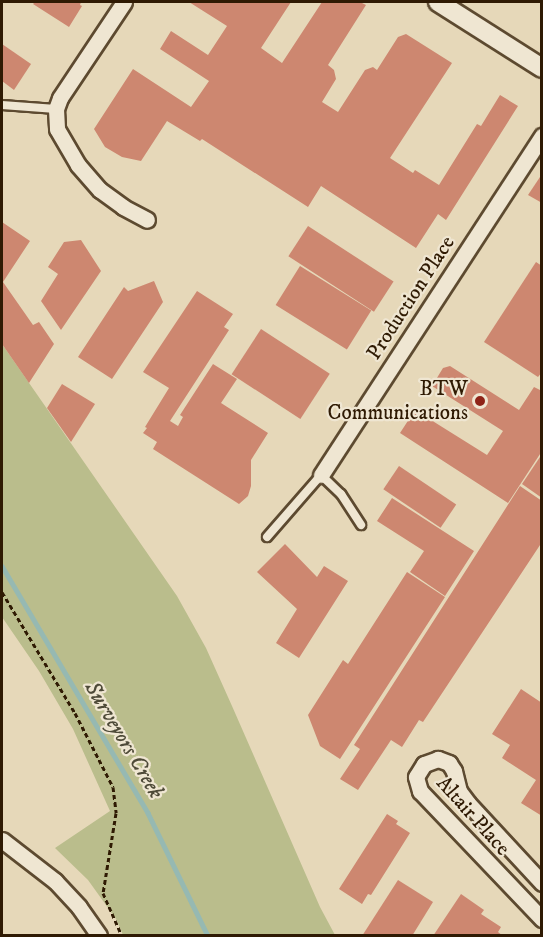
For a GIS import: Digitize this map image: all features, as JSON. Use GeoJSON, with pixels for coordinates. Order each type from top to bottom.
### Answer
{"type":"FeatureCollection","features":[{"type":"Feature","properties":{"kind":"street"},"geometry":{"type":"LineString","coordinates":[[124,2],[69,83],[56,109],[57,129],[78,165],[100,190],[123,207],[147,220]]}},
{"type":"Feature","properties":{"kind":"street"},"geometry":{"type":"LineString","coordinates":[[438,2],[542,68]]}},
{"type":"Feature","properties":{"kind":"street","name":"Production Place"},"geometry":{"type":"LineString","coordinates":[[321,475],[542,136]]}},
{"type":"Feature","properties":{"kind":"street","name":"Altair Place"},"geometry":{"type":"LineString","coordinates":[[542,883],[468,803],[459,791],[454,771],[449,763],[438,759],[424,764],[416,777],[420,791],[542,919]]}},
{"type":"Feature","properties":{"kind":"street"},"geometry":{"type":"LineString","coordinates":[[2,840],[55,881],[79,907],[99,936]]}},
{"type":"Feature","properties":{"kind":"lane"},"geometry":{"type":"LineString","coordinates":[[2,105],[56,109]]}},
{"type":"Feature","properties":{"kind":"lane"},"geometry":{"type":"LineString","coordinates":[[321,475],[341,494],[361,525]]}},
{"type":"Feature","properties":{"kind":"lane","name":"Production Place"},"geometry":{"type":"LineString","coordinates":[[267,537],[321,475]]}},
{"type":"Feature","properties":{"kind":"path"},"geometry":{"type":"LineString","coordinates":[[2,592],[64,694],[113,788],[116,813],[103,893],[122,936]]}},
{"type":"Feature","properties":{"kind":"green space"},"geometry":{"type":"Polygon","coordinates":[[[2,344],[177,596],[206,648],[320,907],[335,935],[123,935],[116,919],[88,880],[55,848],[110,811],[73,729],[39,671],[2,617],[2,344]]]}},
{"type":"Feature","properties":{"kind":"building"},"geometry":{"type":"Polygon","coordinates":[[[35,2],[81,2],[82,6],[69,27],[33,4],[35,2]]]}},
{"type":"Feature","properties":{"kind":"building"},"geometry":{"type":"Polygon","coordinates":[[[189,2],[291,2],[261,48],[282,63],[322,2],[360,2],[366,5],[328,65],[334,70],[336,79],[322,102],[338,112],[365,70],[373,67],[377,70],[398,37],[406,34],[452,63],[390,158],[413,173],[415,170],[439,185],[477,124],[481,126],[500,95],[518,106],[446,220],[438,214],[416,248],[321,186],[308,207],[202,139],[200,141],[167,121],[141,161],[122,157],[105,147],[94,129],[133,69],[191,107],[209,81],[160,49],[171,31],[208,55],[227,26],[189,2]]]}},
{"type":"Feature","properties":{"kind":"building"},"geometry":{"type":"Polygon","coordinates":[[[2,44],[31,64],[14,90],[2,81],[2,44]]]}},
{"type":"Feature","properties":{"kind":"building"},"geometry":{"type":"Polygon","coordinates":[[[542,174],[542,203],[528,195],[542,174]]]}},
{"type":"Feature","properties":{"kind":"building"},"geometry":{"type":"Polygon","coordinates":[[[2,222],[30,241],[3,282],[33,325],[39,322],[54,344],[29,383],[2,344],[2,222]]]}},
{"type":"Feature","properties":{"kind":"building"},"geometry":{"type":"Polygon","coordinates":[[[308,226],[394,282],[374,312],[288,256],[308,226]]]}},
{"type":"Feature","properties":{"kind":"building"},"geometry":{"type":"Polygon","coordinates":[[[81,240],[101,271],[61,330],[41,301],[58,274],[48,267],[64,242],[81,240]]]}},
{"type":"Feature","properties":{"kind":"building"},"geometry":{"type":"Polygon","coordinates":[[[536,262],[542,266],[542,372],[538,377],[484,342],[536,262]]]}},
{"type":"Feature","properties":{"kind":"building"},"geometry":{"type":"Polygon","coordinates":[[[300,266],[371,311],[347,350],[276,305],[300,266]]]}},
{"type":"Feature","properties":{"kind":"building"},"geometry":{"type":"Polygon","coordinates":[[[154,281],[163,302],[112,379],[78,357],[124,287],[128,291],[154,281]]]}},
{"type":"Feature","properties":{"kind":"building"},"geometry":{"type":"Polygon","coordinates":[[[197,291],[233,314],[224,327],[229,330],[170,421],[178,426],[183,417],[180,415],[213,364],[237,379],[221,403],[268,433],[251,460],[251,486],[248,496],[239,504],[153,449],[157,442],[143,433],[169,388],[143,372],[197,291]]]}},
{"type":"Feature","properties":{"kind":"building"},"geometry":{"type":"Polygon","coordinates":[[[261,329],[330,374],[300,419],[232,374],[261,329]]]}},
{"type":"Feature","properties":{"kind":"building"},"geometry":{"type":"Polygon","coordinates":[[[450,366],[519,410],[534,387],[542,391],[542,451],[508,503],[400,433],[415,410],[487,455],[503,431],[432,386],[443,368],[450,366]]]}},
{"type":"Feature","properties":{"kind":"building"},"geometry":{"type":"Polygon","coordinates":[[[62,384],[95,404],[71,442],[47,408],[62,384]]]}},
{"type":"Feature","properties":{"kind":"building"},"geometry":{"type":"Polygon","coordinates":[[[542,454],[542,498],[522,484],[542,454]]]}},
{"type":"Feature","properties":{"kind":"building"},"geometry":{"type":"Polygon","coordinates":[[[399,466],[456,505],[441,528],[383,489],[399,466]]]}},
{"type":"Feature","properties":{"kind":"building"},"geometry":{"type":"Polygon","coordinates":[[[520,486],[542,501],[542,542],[423,722],[419,720],[402,747],[391,740],[358,790],[340,779],[360,749],[354,745],[520,486]]]}},
{"type":"Feature","properties":{"kind":"building"},"geometry":{"type":"Polygon","coordinates":[[[392,498],[474,551],[445,596],[410,572],[424,551],[377,521],[392,498]]]}},
{"type":"Feature","properties":{"kind":"building"},"geometry":{"type":"Polygon","coordinates":[[[285,544],[317,577],[324,566],[348,581],[299,658],[276,643],[297,609],[257,572],[285,544]]]}},
{"type":"Feature","properties":{"kind":"building"},"geometry":{"type":"Polygon","coordinates":[[[407,572],[445,597],[340,759],[320,746],[308,715],[343,660],[348,664],[407,572]]]}},
{"type":"Feature","properties":{"kind":"building"},"geometry":{"type":"Polygon","coordinates":[[[521,689],[542,703],[542,816],[521,803],[536,780],[502,758],[510,745],[492,734],[521,689]]]}},
{"type":"Feature","properties":{"kind":"building"},"geometry":{"type":"Polygon","coordinates":[[[387,814],[398,821],[396,824],[410,833],[371,895],[368,894],[362,904],[339,889],[387,814]]]}},
{"type":"Feature","properties":{"kind":"building"},"geometry":{"type":"Polygon","coordinates":[[[398,880],[433,902],[412,936],[362,936],[398,880]]]}},
{"type":"Feature","properties":{"kind":"building"},"geometry":{"type":"Polygon","coordinates":[[[461,894],[484,910],[481,914],[501,927],[498,932],[503,936],[433,936],[461,894]]]}},
{"type":"Feature","properties":{"kind":"waterway","name":"Surveyors Creek"},"geometry":{"type":"LineString","coordinates":[[2,566],[148,813],[208,936]]}},
{"type":"Feature","properties":{"kind":"place","name":"BTW Communications"},"geometry":{"type":"Point","coordinates":[480,401]}}]}
